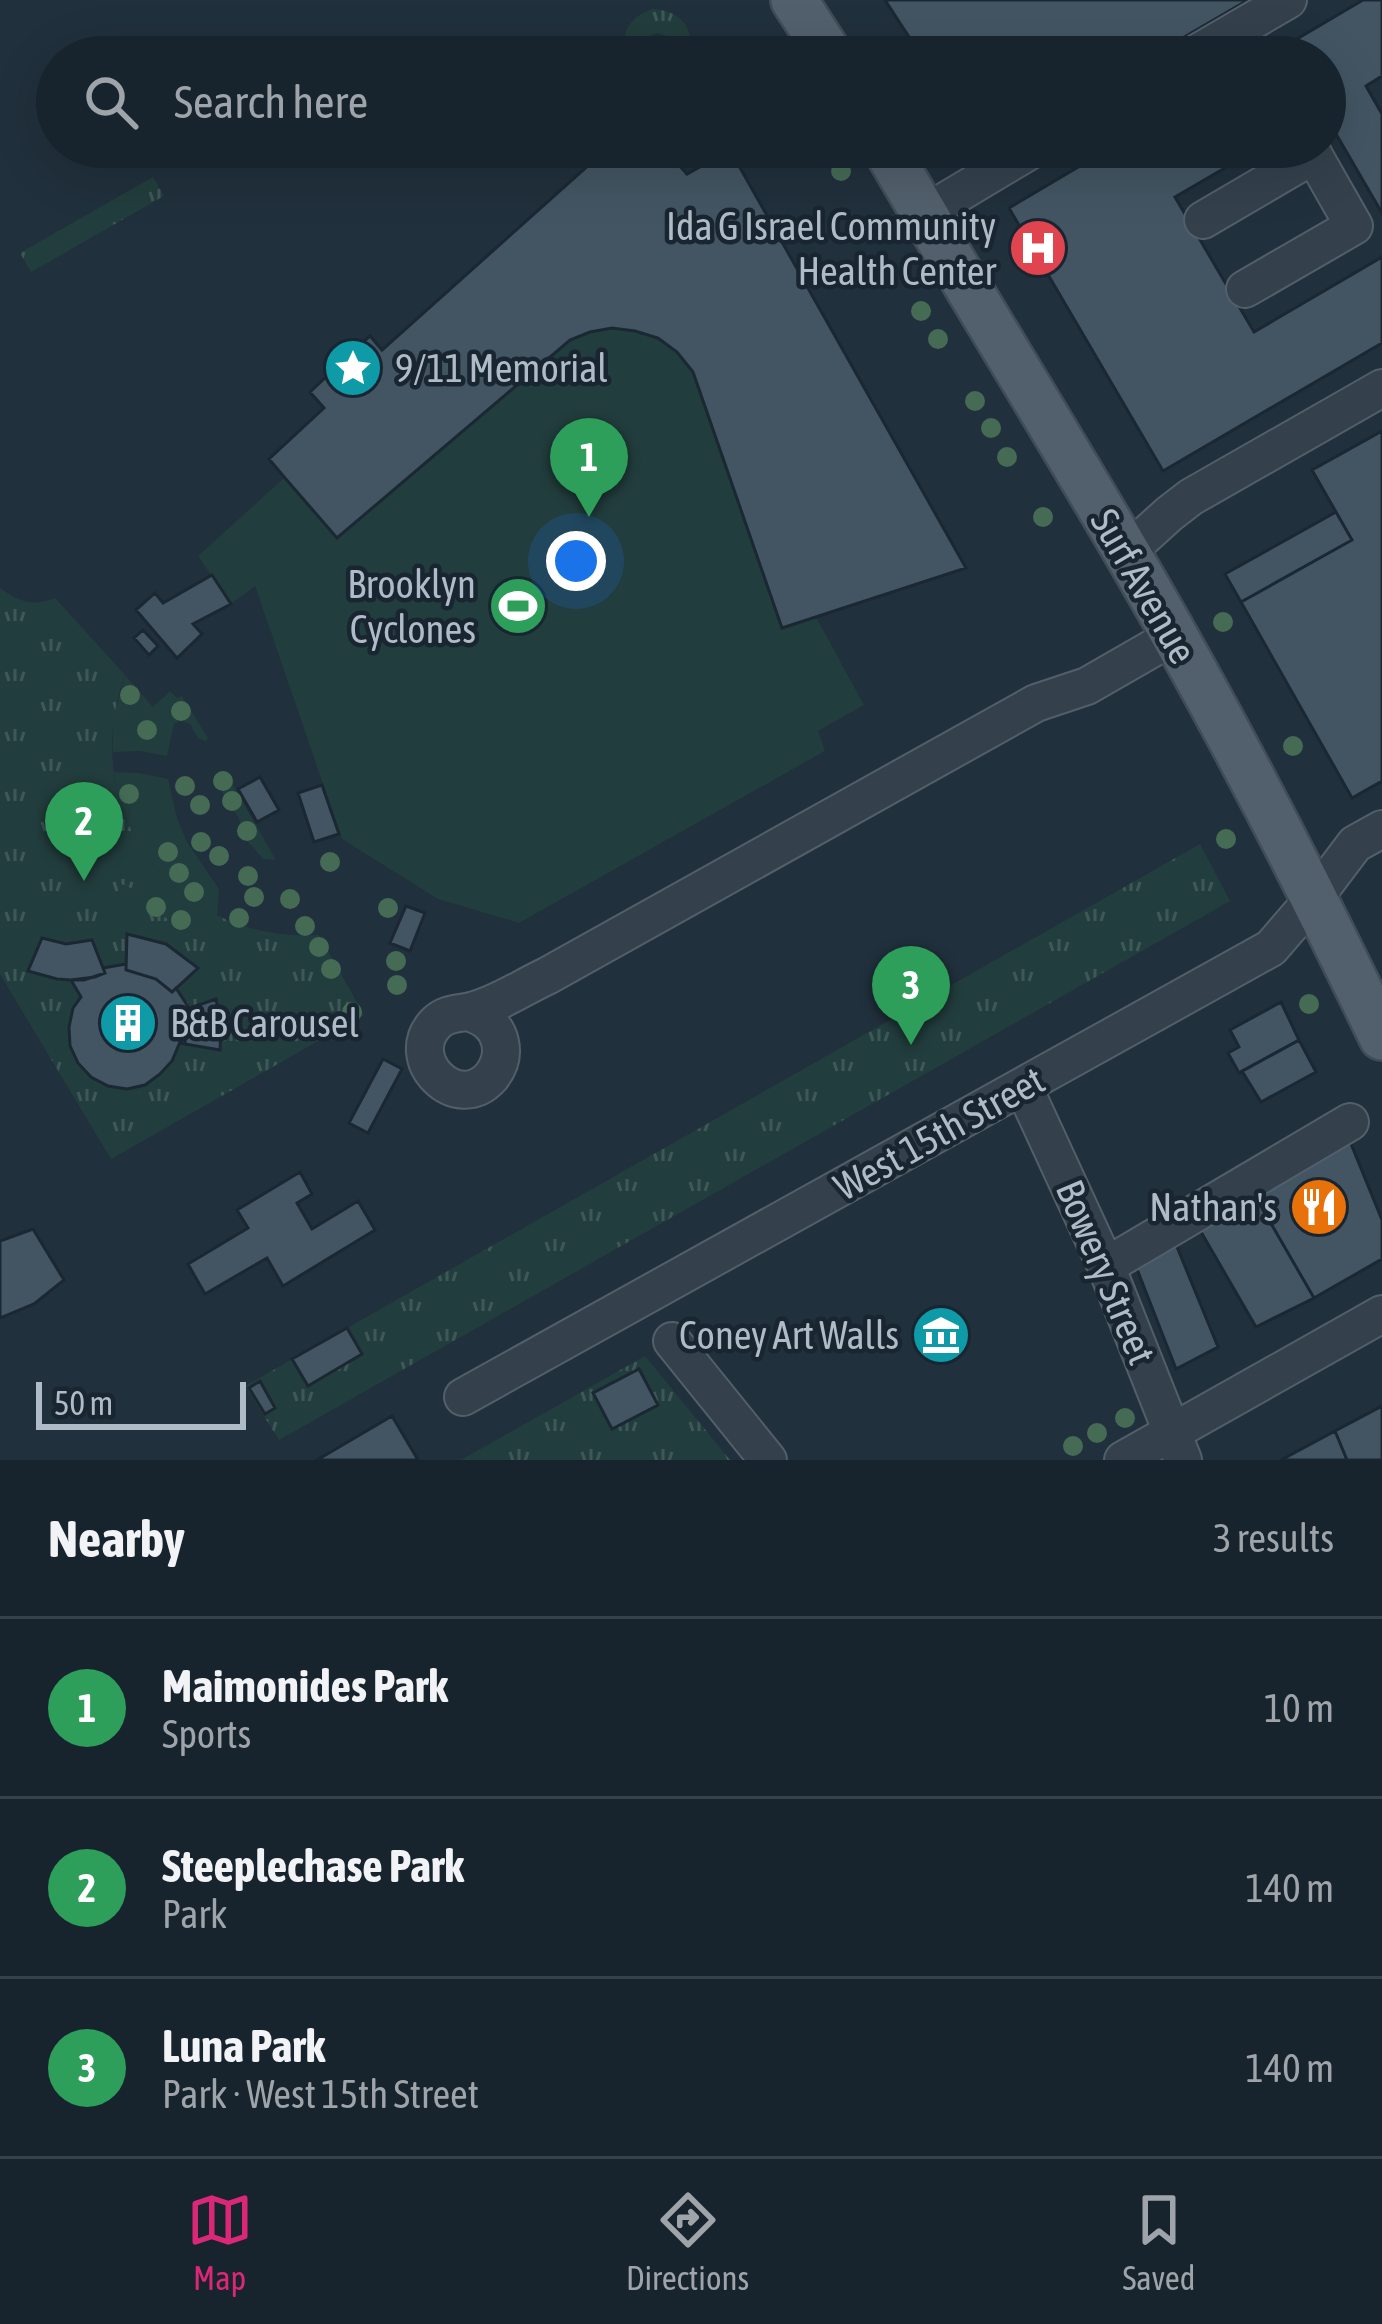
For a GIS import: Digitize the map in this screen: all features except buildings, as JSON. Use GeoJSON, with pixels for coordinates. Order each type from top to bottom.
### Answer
{"type":"FeatureCollection","features":[{"type":"Feature","properties":{"kind":"main road"},"geometry":{"type":"LineString","coordinates":[[794,0],[817,36]]}},
{"type":"Feature","properties":{"kind":"main road","name":"Surf Avenue"},"geometry":{"type":"LineString","coordinates":[[897,168],[1174,636],[1315,897],[1382,1037]]}},
{"type":"Feature","properties":{"kind":"street"},"geometry":{"type":"LineString","coordinates":[[1253,36],[1288,0]]}},
{"type":"Feature","properties":{"kind":"street"},"geometry":{"type":"LineString","coordinates":[[924,214],[1001,168]]}},
{"type":"Feature","properties":{"kind":"street"},"geometry":{"type":"LineString","coordinates":[[1203,220],[1284,168]]}},
{"type":"Feature","properties":{"kind":"street"},"geometry":{"type":"LineString","coordinates":[[1245,289],[1354,226],[1321,168]]}},
{"type":"Feature","properties":{"kind":"street"},"geometry":{"type":"LineString","coordinates":[[1126,553],[1192,497],[1382,388]]}},
{"type":"Feature","properties":{"kind":"street"},"geometry":{"type":"LineString","coordinates":[[468,1012],[491,1024],[499,1036],[500,1062],[484,1083],[459,1089],[437,1079],[425,1059],[428,1034],[444,1017],[468,1012],[548,976],[1036,703],[1087,686],[1174,636]]}},
{"type":"Feature","properties":{"kind":"street","name":"West 15th Street"},"geometry":{"type":"LineString","coordinates":[[463,1397],[1270,949],[1355,844],[1382,829]]}},
{"type":"Feature","properties":{"kind":"street"},"geometry":{"type":"LineString","coordinates":[[501,1049],[526,998],[548,976]]}},
{"type":"Feature","properties":{"kind":"street","name":"Bowery Street"},"geometry":{"type":"LineString","coordinates":[[1023,1086],[1106,1266],[1178,1446]]}},
{"type":"Feature","properties":{"kind":"street"},"geometry":{"type":"LineString","coordinates":[[1106,1266],[1350,1122]]}},
{"type":"Feature","properties":{"kind":"street"},"geometry":{"type":"LineString","coordinates":[[1123,1460],[1178,1446],[1382,1315]]}},
{"type":"Feature","properties":{"kind":"street"},"geometry":{"type":"LineString","coordinates":[[672,1341],[768,1460]]}},
{"type":"Feature","properties":{"kind":"green space"},"geometry":{"type":"Polygon","coordinates":[[[652,9],[671,13],[684,23],[690,36],[625,36],[640,15],[652,9]]]}},
{"type":"Feature","properties":{"kind":"green space","name":"Brooklyn Cyclones"},"geometry":{"type":"Polygon","coordinates":[[[586,168],[682,168],[687,174],[698,168],[740,168],[966,568],[816,617],[864,705],[818,731],[825,751],[519,923],[438,899],[342,839],[255,586],[231,604],[198,556],[284,478],[269,459],[324,409],[310,392],[370,336],[383,349],[586,168]]]}},
{"type":"Feature","properties":{"kind":"green space"},"geometry":{"type":"Polygon","coordinates":[[[153,177],[164,196],[31,272],[20,253],[153,177]]]}},
{"type":"Feature","properties":{"kind":"green space"},"geometry":{"type":"Polygon","coordinates":[[[0,588],[26,602],[55,598],[125,675],[113,726],[114,774],[127,819],[150,859],[182,893],[221,917],[268,932],[319,935],[364,1015],[111,1159],[0,974],[0,588]]]}},
{"type":"Feature","properties":{"kind":"green space"},"geometry":{"type":"Polygon","coordinates":[[[125,675],[153,707],[170,691],[177,698],[182,696],[206,741],[180,720],[174,724],[167,756],[113,752],[113,719],[125,675]]]}},
{"type":"Feature","properties":{"kind":"green space"},"geometry":{"type":"Polygon","coordinates":[[[225,771],[276,860],[263,859],[242,835],[239,818],[225,800],[218,777],[225,771]]]}},
{"type":"Feature","properties":{"kind":"green space"},"geometry":{"type":"Polygon","coordinates":[[[114,772],[168,779],[187,842],[219,889],[217,916],[179,891],[148,857],[125,816],[114,772]]]}},
{"type":"Feature","properties":{"kind":"green space"},"geometry":{"type":"Polygon","coordinates":[[[1200,844],[1230,901],[279,1440],[245,1386],[1200,844]]]}},
{"type":"Feature","properties":{"kind":"green space"},"geometry":{"type":"Polygon","coordinates":[[[117,882],[164,903],[223,947],[161,915],[123,903],[117,882]]]}},
{"type":"Feature","properties":{"kind":"green space"},"geometry":{"type":"Polygon","coordinates":[[[645,1356],[730,1460],[461,1460],[645,1356]]]}},
{"type":"Feature","properties":{"kind":"place","name":"Ida G Israel Community Health Center"},"geometry":{"type":"Point","coordinates":[1038,248]}},
{"type":"Feature","properties":{"kind":"place","name":"9/11 Memorial"},"geometry":{"type":"Point","coordinates":[353,368]}},
{"type":"Feature","properties":{"kind":"place","name":"Maimonides Park"},"geometry":{"type":"Point","coordinates":[589,517]}},
{"type":"Feature","properties":{"kind":"place","name":"Brooklyn Cyclones"},"geometry":{"type":"Point","coordinates":[518,606]}},
{"type":"Feature","properties":{"kind":"place","name":"Steeplechase Park"},"geometry":{"type":"Point","coordinates":[84,881]}},
{"type":"Feature","properties":{"kind":"place","name":"B&B Carousel"},"geometry":{"type":"Point","coordinates":[128,1023]}},
{"type":"Feature","properties":{"kind":"place","name":"Luna Park"},"geometry":{"type":"Point","coordinates":[911,1045]}},
{"type":"Feature","properties":{"kind":"place","name":"Nathan's"},"geometry":{"type":"Point","coordinates":[1319,1207]}},
{"type":"Feature","properties":{"kind":"place","name":"Coney Art Walls"},"geometry":{"type":"Point","coordinates":[941,1335]}}]}
